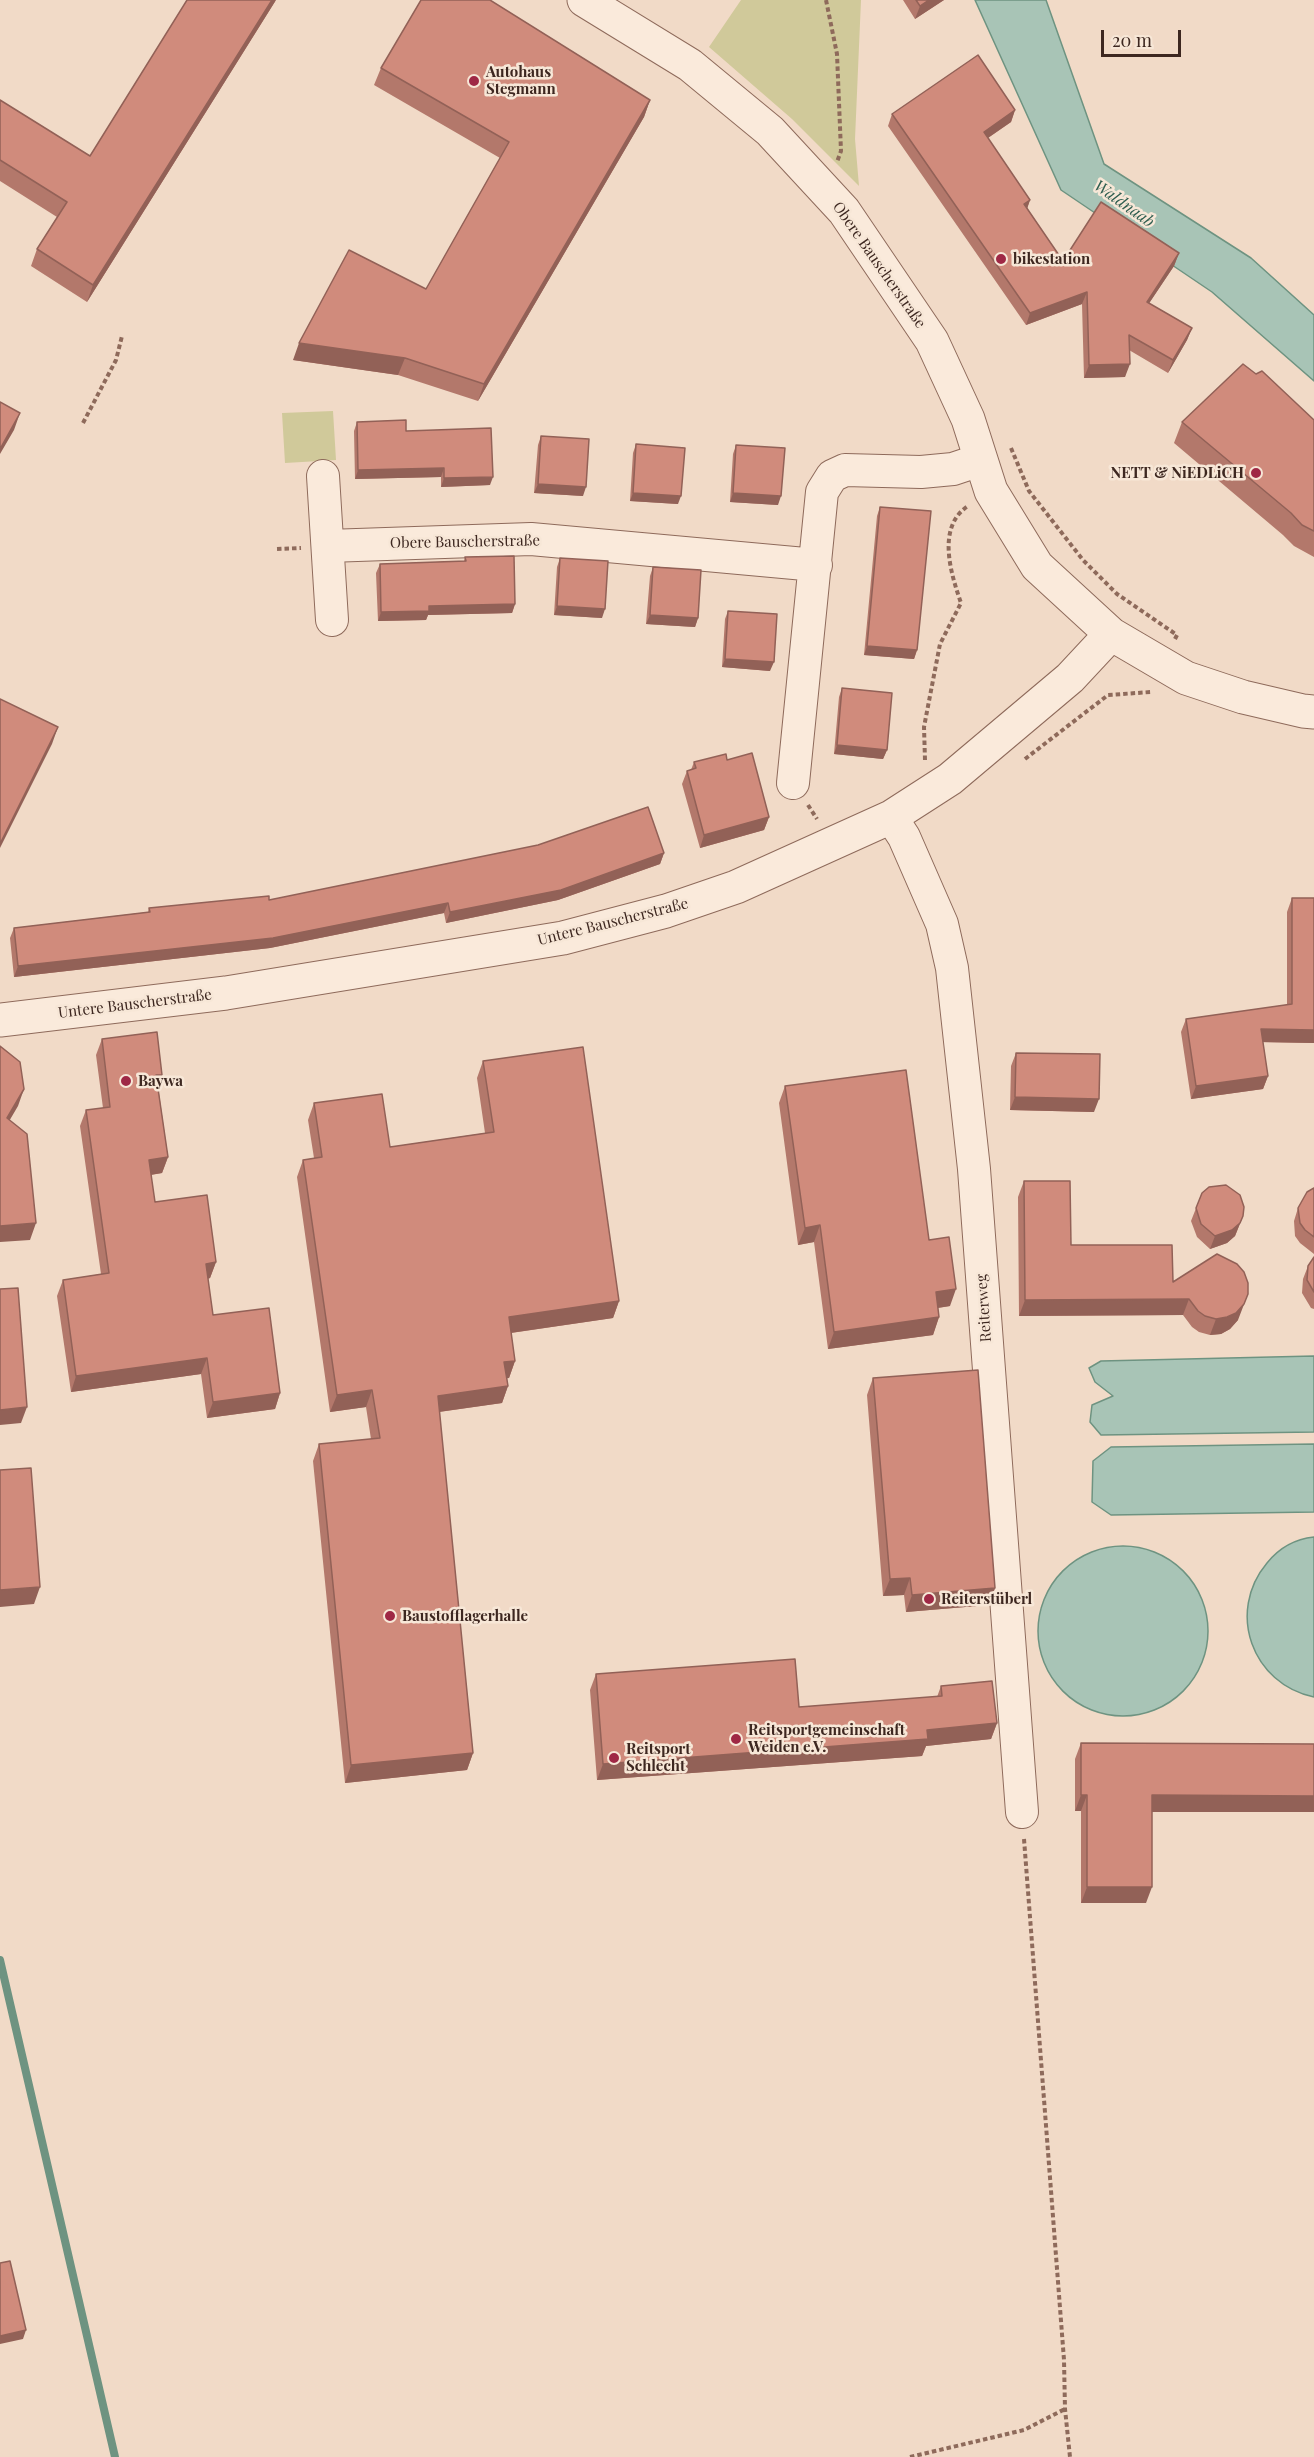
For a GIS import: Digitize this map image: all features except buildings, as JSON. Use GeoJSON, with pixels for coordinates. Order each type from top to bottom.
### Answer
{"type":"FeatureCollection","features":[{"type":"Feature","properties":{"kind":"street","name":"Obere Bauscherstraße"},"geometry":{"type":"LineString","coordinates":[[584,0],[690,65],[770,131],[834,172],[844,211],[932,341],[968,418],[991,491],[1037,566],[1111,634],[1186,678],[1243,697],[1314,712]]}},
{"type":"Feature","properties":{"kind":"street"},"geometry":{"type":"LineString","coordinates":[[793,783],[822,492],[832,476],[846,470],[921,472],[953,469],[980,459]]}},
{"type":"Feature","properties":{"kind":"street"},"geometry":{"type":"LineString","coordinates":[[323,476],[332,620]]}},
{"type":"Feature","properties":{"kind":"street","name":"Obere Bauscherstraße"},"geometry":{"type":"LineString","coordinates":[[328,546],[531,539],[816,565]]}},
{"type":"Feature","properties":{"kind":"street","name":"Untere Bauscherstraße"},"geometry":{"type":"LineString","coordinates":[[0,1020],[226,993],[563,938],[666,912],[726,891],[891,817],[950,779],[1070,678],[1111,634]]}},
{"type":"Feature","properties":{"kind":"street","name":"Reiterweg"},"geometry":{"type":"LineString","coordinates":[[891,817],[904,837],[942,924],[952,968],[974,1169],[1022,1812]]}},
{"type":"Feature","properties":{"kind":"path"},"geometry":{"type":"LineString","coordinates":[[825,0],[837,54],[841,151],[834,172]]}},
{"type":"Feature","properties":{"kind":"path"},"geometry":{"type":"LineString","coordinates":[[83,423],[116,360],[122,336]]}},
{"type":"Feature","properties":{"kind":"path"},"geometry":{"type":"LineString","coordinates":[[1007,440],[1029,491],[1083,560],[1117,594],[1177,634],[1150,694],[1108,695],[1020,762]]}},
{"type":"Feature","properties":{"kind":"path"},"geometry":{"type":"LineString","coordinates":[[926,794],[924,727],[940,644],[961,603],[949,566],[950,533],[959,512],[991,491]]}},
{"type":"Feature","properties":{"kind":"path"},"geometry":{"type":"LineString","coordinates":[[793,783],[831,843]]}},
{"type":"Feature","properties":{"kind":"path"},"geometry":{"type":"LineString","coordinates":[[1022,1812],[1070,2457]]}},
{"type":"Feature","properties":{"kind":"path"},"geometry":{"type":"LineString","coordinates":[[910,2457],[1024,2430],[1065,2409]]}},
{"type":"Feature","properties":{"kind":"shaded area"},"geometry":{"type":"Polygon","coordinates":[[[741,0],[861,0],[855,139],[859,186],[792,119],[709,47],[741,0]]]}},
{"type":"Feature","properties":{"kind":"shaded area"},"geometry":{"type":"Polygon","coordinates":[[[333,411],[336,460],[285,463],[282,413],[333,411]]]}},
{"type":"Feature","properties":{"kind":"water","name":"Waldnaab"},"geometry":{"type":"Polygon","coordinates":[[[975,0],[1046,0],[1104,164],[1251,258],[1314,315],[1314,381],[1212,292],[1061,190],[975,0]]]}},
{"type":"Feature","properties":{"kind":"water"},"geometry":{"type":"Polygon","coordinates":[[[1314,1356],[1314,1432],[1101,1435],[1090,1422],[1092,1405],[1113,1396],[1095,1382],[1089,1368],[1101,1361],[1314,1356]]]}},
{"type":"Feature","properties":{"kind":"water"},"geometry":{"type":"Polygon","coordinates":[[[1314,1444],[1314,1512],[1111,1515],[1092,1502],[1093,1461],[1111,1447],[1314,1444]]]}},
{"type":"Feature","properties":{"kind":"water"},"geometry":{"type":"Polygon","coordinates":[[[1314,1537],[1314,1697],[1292,1690],[1261,1662],[1252,1643],[1248,1624],[1248,1603],[1255,1582],[1267,1563],[1277,1553],[1288,1545],[1314,1537]]]}},
{"type":"Feature","properties":{"kind":"water"},"geometry":{"type":"Polygon","coordinates":[[[1123,1546],[1140,1547],[1156,1552],[1183,1571],[1202,1598],[1207,1614],[1207,1648],[1202,1664],[1183,1691],[1156,1710],[1140,1715],[1123,1716],[1106,1715],[1090,1710],[1063,1691],[1044,1664],[1039,1648],[1038,1631],[1039,1614],[1044,1598],[1063,1571],[1090,1552],[1106,1547],[1123,1546]]]}},
{"type":"Feature","properties":{"kind":"waterway"},"geometry":{"type":"LineString","coordinates":[[0,1960],[115,2457]]}},
{"type":"Feature","properties":{"kind":"place","name":"Autohaus Stegmann"},"geometry":{"type":"Point","coordinates":[474,81]}},
{"type":"Feature","properties":{"kind":"place","name":"bikestation"},"geometry":{"type":"Point","coordinates":[1001,259]}},
{"type":"Feature","properties":{"kind":"place","name":"NETT & NiEDLiCH"},"geometry":{"type":"Point","coordinates":[1256,473]}},
{"type":"Feature","properties":{"kind":"place","name":"Baywa"},"geometry":{"type":"Point","coordinates":[126,1081]}},
{"type":"Feature","properties":{"kind":"place","name":"Reiterstüberl"},"geometry":{"type":"Point","coordinates":[929,1599]}},
{"type":"Feature","properties":{"kind":"place","name":"Baustofflagerhalle"},"geometry":{"type":"Point","coordinates":[390,1616]}},
{"type":"Feature","properties":{"kind":"place","name":"Reitsportgemeinschaft Weiden e.V."},"geometry":{"type":"Point","coordinates":[736,1739]}},
{"type":"Feature","properties":{"kind":"place","name":"Reitsport Schlecht"},"geometry":{"type":"Point","coordinates":[614,1758]}}]}
